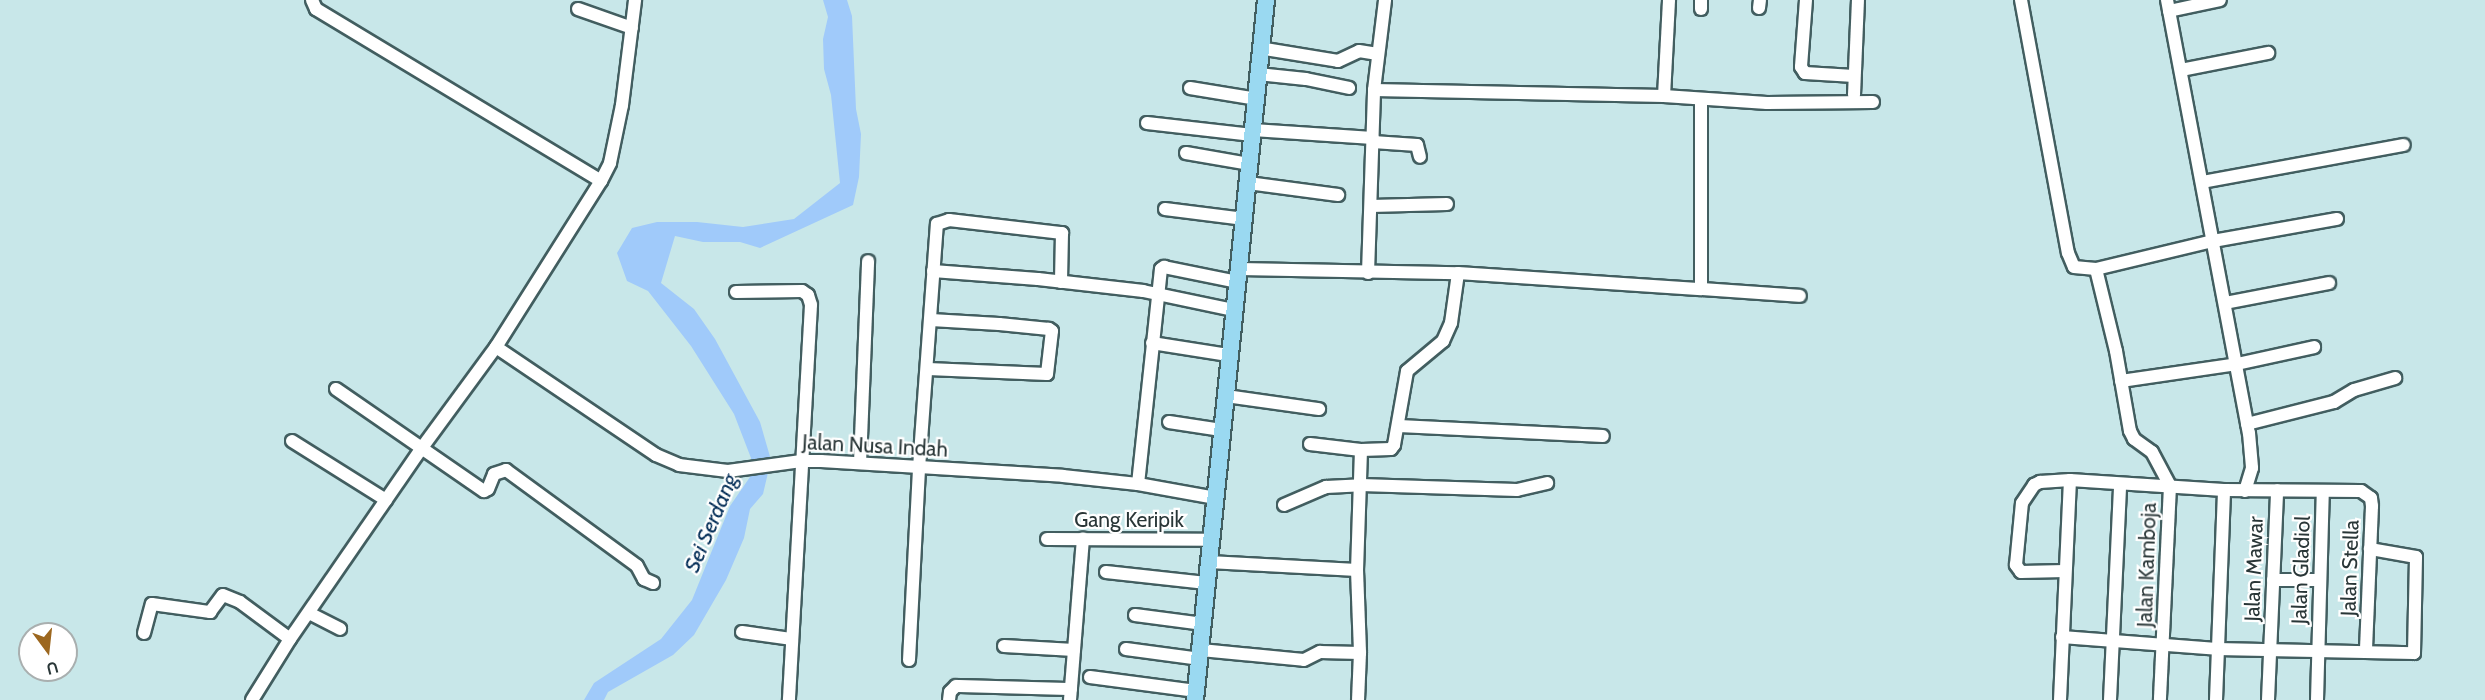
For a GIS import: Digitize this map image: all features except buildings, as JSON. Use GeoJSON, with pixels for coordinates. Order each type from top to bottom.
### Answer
{"type":"FeatureCollection","features":[{"type":"Feature","properties":{"kind":"main road"},"geometry":{"type":"LineString","coordinates":[[1196,695],[1226,396],[1228,355],[1239,276],[1257,99],[1259,48],[1266,0]]}},
{"type":"Feature","properties":{"kind":"street"},"geometry":{"type":"LineString","coordinates":[[312,0],[316,9],[601,181]]}},
{"type":"Feature","properties":{"kind":"street"},"geometry":{"type":"LineString","coordinates":[[252,700],[290,639],[421,448],[496,347],[601,181],[614,145],[635,0]]}},
{"type":"Feature","properties":{"kind":"street"},"geometry":{"type":"LineString","coordinates":[[1368,273],[1374,90],[1385,0]]}},
{"type":"Feature","properties":{"kind":"street"},"geometry":{"type":"LineString","coordinates":[[1664,96],[1669,0]]}},
{"type":"Feature","properties":{"kind":"street"},"geometry":{"type":"LineString","coordinates":[[1806,0],[1801,67],[1805,73],[1854,76]]}},
{"type":"Feature","properties":{"kind":"street"},"geometry":{"type":"LineString","coordinates":[[1854,95],[1858,0]]}},
{"type":"Feature","properties":{"kind":"street"},"geometry":{"type":"LineString","coordinates":[[2021,0],[2068,253],[2074,267],[2096,269],[2214,241],[2337,219]]}},
{"type":"Feature","properties":{"kind":"street"},"geometry":{"type":"LineString","coordinates":[[2220,0],[2168,6],[2214,241],[2253,460],[2245,491]]}},
{"type":"Feature","properties":{"kind":"street"},"geometry":{"type":"LineString","coordinates":[[578,9],[632,28]]}},
{"type":"Feature","properties":{"kind":"street"},"geometry":{"type":"LineString","coordinates":[[1259,48],[1338,61],[1359,51],[1378,54]]}},
{"type":"Feature","properties":{"kind":"street"},"geometry":{"type":"LineString","coordinates":[[2181,70],[2268,53]]}},
{"type":"Feature","properties":{"kind":"street"},"geometry":{"type":"LineString","coordinates":[[1258,74],[1306,79],[1349,88]]}},
{"type":"Feature","properties":{"kind":"street"},"geometry":{"type":"LineString","coordinates":[[1190,88],[1257,99]]}},
{"type":"Feature","properties":{"kind":"street"},"geometry":{"type":"LineString","coordinates":[[1374,90],[1664,96],[1767,103],[1873,102]]}},
{"type":"Feature","properties":{"kind":"street"},"geometry":{"type":"LineString","coordinates":[[1701,99],[1701,288]]}},
{"type":"Feature","properties":{"kind":"street"},"geometry":{"type":"LineString","coordinates":[[1147,123],[1417,145],[1420,157]]}},
{"type":"Feature","properties":{"kind":"street"},"geometry":{"type":"LineString","coordinates":[[2202,182],[2404,145]]}},
{"type":"Feature","properties":{"kind":"street"},"geometry":{"type":"LineString","coordinates":[[1186,153],[1250,164]]}},
{"type":"Feature","properties":{"kind":"street"},"geometry":{"type":"LineString","coordinates":[[1248,183],[1338,195]]}},
{"type":"Feature","properties":{"kind":"street"},"geometry":{"type":"LineString","coordinates":[[1371,206],[1447,204]]}},
{"type":"Feature","properties":{"kind":"street"},"geometry":{"type":"LineString","coordinates":[[1165,209],[1244,219]]}},
{"type":"Feature","properties":{"kind":"street"},"geometry":{"type":"LineString","coordinates":[[909,660],[919,468],[937,224],[949,220],[1062,233],[1061,282]]}},
{"type":"Feature","properties":{"kind":"street"},"geometry":{"type":"LineString","coordinates":[[860,463],[868,261]]}},
{"type":"Feature","properties":{"kind":"street"},"geometry":{"type":"LineString","coordinates":[[1138,484],[1156,294],[1162,267],[1239,276],[1458,273],[1800,296]]}},
{"type":"Feature","properties":{"kind":"street"},"geometry":{"type":"LineString","coordinates":[[2096,269],[2130,431],[2134,438],[2152,452],[2170,486]]}},
{"type":"Feature","properties":{"kind":"street"},"geometry":{"type":"LineString","coordinates":[[933,271],[1061,282],[1156,294],[1234,310]]}},
{"type":"Feature","properties":{"kind":"street"},"geometry":{"type":"LineString","coordinates":[[1310,444],[1361,450],[1391,449],[1399,426],[1407,371],[1443,341],[1451,323],[1458,273]]}},
{"type":"Feature","properties":{"kind":"street"},"geometry":{"type":"LineString","coordinates":[[2225,303],[2329,283]]}},
{"type":"Feature","properties":{"kind":"street"},"geometry":{"type":"LineString","coordinates":[[736,292],[802,291],[808,295],[811,304],[805,421],[796,461],[789,700]]}},
{"type":"Feature","properties":{"kind":"street"},"geometry":{"type":"LineString","coordinates":[[928,369],[1047,374],[1052,332],[1049,329],[999,324],[931,320]]}},
{"type":"Feature","properties":{"kind":"street"},"geometry":{"type":"LineString","coordinates":[[1152,343],[1228,355]]}},
{"type":"Feature","properties":{"kind":"street","name":"Jalan Nusa Indah"},"geometry":{"type":"LineString","coordinates":[[496,347],[656,455],[679,465],[728,471],[796,461],[860,463],[1063,476],[1138,484],[1216,498]]}},
{"type":"Feature","properties":{"kind":"street"},"geometry":{"type":"LineString","coordinates":[[2121,381],[2237,364],[2314,347]]}},
{"type":"Feature","properties":{"kind":"street"},"geometry":{"type":"LineString","coordinates":[[2247,424],[2334,402],[2354,390],[2395,378]]}},
{"type":"Feature","properties":{"kind":"street"},"geometry":{"type":"LineString","coordinates":[[336,389],[484,491],[488,489],[494,474],[506,470],[637,566],[644,579],[653,584]]}},
{"type":"Feature","properties":{"kind":"street"},"geometry":{"type":"LineString","coordinates":[[1226,396],[1319,409]]}},
{"type":"Feature","properties":{"kind":"street"},"geometry":{"type":"LineString","coordinates":[[1169,422],[1221,430]]}},
{"type":"Feature","properties":{"kind":"street"},"geometry":{"type":"LineString","coordinates":[[1399,426],[1603,436]]}},
{"type":"Feature","properties":{"kind":"street"},"geometry":{"type":"LineString","coordinates":[[291,441],[386,500]]}},
{"type":"Feature","properties":{"kind":"street"},"geometry":{"type":"LineString","coordinates":[[1358,700],[1361,450]]}},
{"type":"Feature","properties":{"kind":"street"},"geometry":{"type":"LineString","coordinates":[[2060,700],[2070,480]]}},
{"type":"Feature","properties":{"kind":"street"},"geometry":{"type":"LineString","coordinates":[[2065,571],[2021,572],[2016,565],[2022,502],[2040,482],[2070,480],[2245,491],[2324,491]]}},
{"type":"Feature","properties":{"kind":"street"},"geometry":{"type":"LineString","coordinates":[[1284,505],[1326,488],[1361,485],[1517,490],[1547,483]]}},
{"type":"Feature","properties":{"kind":"street"},"geometry":{"type":"LineString","coordinates":[[2110,700],[2120,483]]}},
{"type":"Feature","properties":{"kind":"street","name":"Jalan Kamboja"},"geometry":{"type":"LineString","coordinates":[[2160,700],[2170,486]]}},
{"type":"Feature","properties":{"kind":"street"},"geometry":{"type":"LineString","coordinates":[[2216,700],[2224,490]]}},
{"type":"Feature","properties":{"kind":"street","name":"Jalan Mawar"},"geometry":{"type":"LineString","coordinates":[[2268,700],[2277,490]]}},
{"type":"Feature","properties":{"kind":"street","name":"Jalan Stella"},"geometry":{"type":"LineString","coordinates":[[2324,491],[2361,491],[2371,498],[2366,652]]}},
{"type":"Feature","properties":{"kind":"street","name":"Jalan Gladiol"},"geometry":{"type":"LineString","coordinates":[[2317,700],[2324,491]]}},
{"type":"Feature","properties":{"kind":"street","name":"Gang Keripik"},"geometry":{"type":"LineString","coordinates":[[1047,539],[1211,540]]}},
{"type":"Feature","properties":{"kind":"street"},"geometry":{"type":"LineString","coordinates":[[949,700],[950,692],[956,686],[1070,694],[1083,539]]}},
{"type":"Feature","properties":{"kind":"street"},"geometry":{"type":"LineString","coordinates":[[2062,637],[2217,650],[2414,653],[2416,556],[2370,549]]}},
{"type":"Feature","properties":{"kind":"street"},"geometry":{"type":"LineString","coordinates":[[1209,562],[1358,570]]}},
{"type":"Feature","properties":{"kind":"street"},"geometry":{"type":"LineString","coordinates":[[1106,572],[1206,583]]}},
{"type":"Feature","properties":{"kind":"street"},"geometry":{"type":"LineString","coordinates":[[2273,580],[2320,580]]}},
{"type":"Feature","properties":{"kind":"street"},"geometry":{"type":"LineString","coordinates":[[144,633],[152,604],[210,612],[223,595],[240,602],[290,639]]}},
{"type":"Feature","properties":{"kind":"street"},"geometry":{"type":"LineString","coordinates":[[309,613],[340,629]]}},
{"type":"Feature","properties":{"kind":"street"},"geometry":{"type":"LineString","coordinates":[[1135,615],[1203,624]]}},
{"type":"Feature","properties":{"kind":"street"},"geometry":{"type":"LineString","coordinates":[[742,632],[791,639]]}},
{"type":"Feature","properties":{"kind":"street"},"geometry":{"type":"LineString","coordinates":[[1004,646],[1074,650]]}},
{"type":"Feature","properties":{"kind":"street"},"geometry":{"type":"LineString","coordinates":[[1126,649],[1304,660],[1320,652],[1360,653]]}},
{"type":"Feature","properties":{"kind":"street"},"geometry":{"type":"LineString","coordinates":[[1090,677],[1196,695]]}},
{"type":"Feature","properties":{"kind":"water"},"geometry":{"type":"Polygon","coordinates":[[[823,0],[847,0],[852,16],[856,109],[861,134],[859,177],[853,205],[760,248],[740,242],[703,242],[675,236],[661,283],[694,309],[715,339],[760,422],[771,460],[763,494],[750,509],[744,538],[726,580],[694,635],[673,655],[608,692],[604,700],[584,700],[594,683],[661,639],[692,600],[730,506],[750,477],[751,458],[734,414],[691,346],[648,291],[627,281],[617,253],[632,228],[657,222],[697,222],[743,227],[794,219],[840,183],[831,95],[824,69],[823,39],[828,17],[823,0]]]}},
{"type":"Feature","properties":{"kind":"water label","name":"Sei Serdang"},"geometry":{"type":"Point","coordinates":[711,523]}}]}
